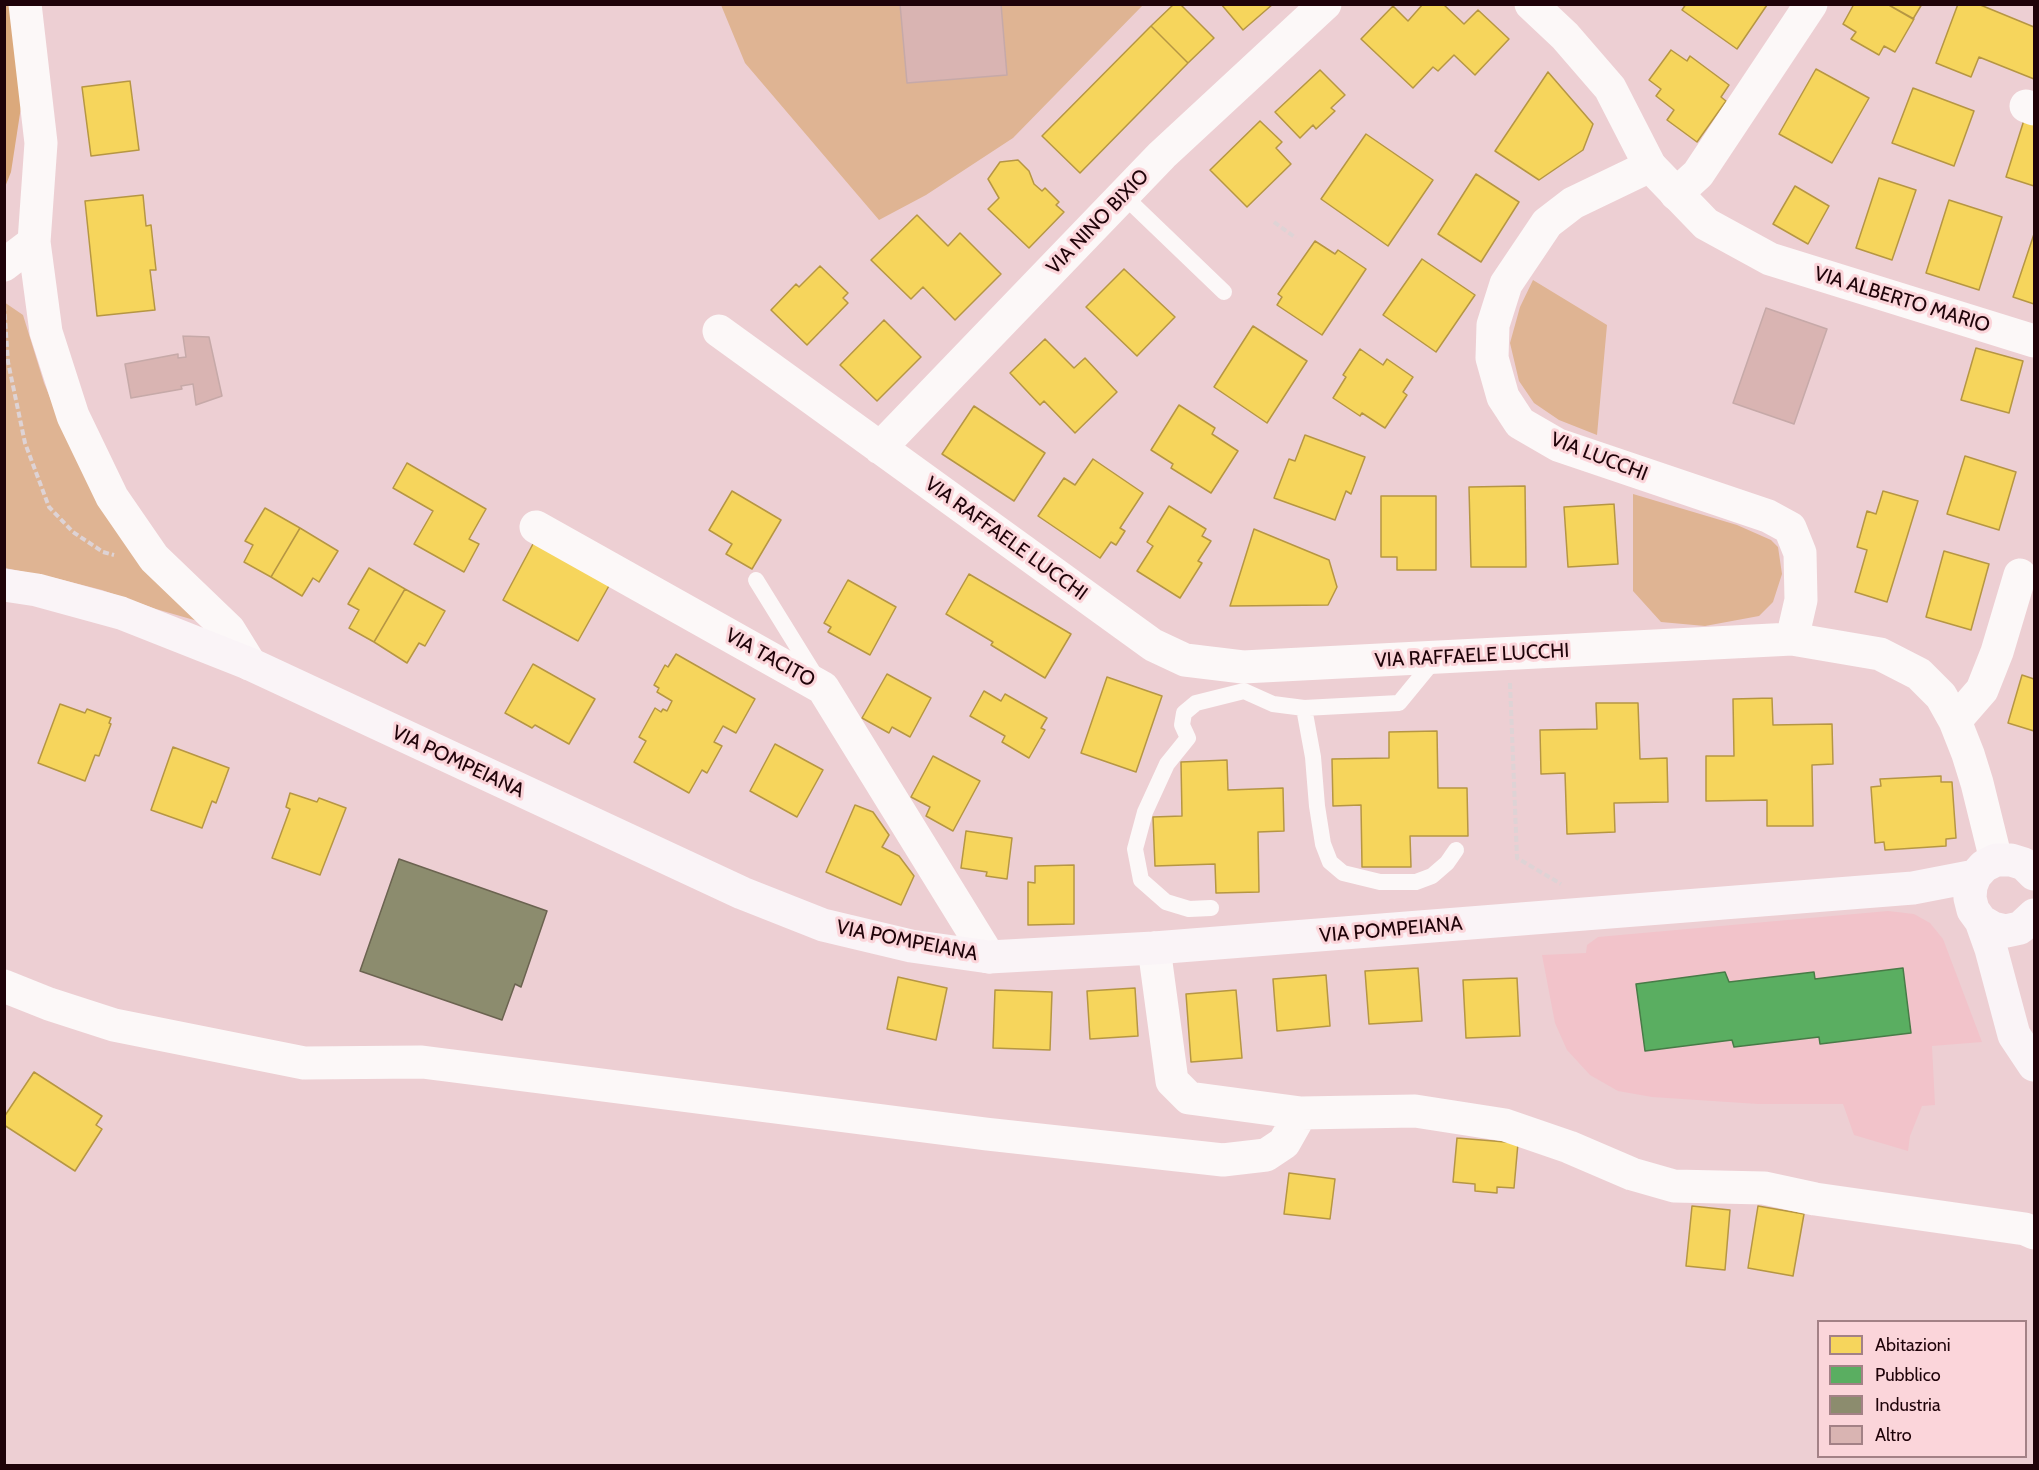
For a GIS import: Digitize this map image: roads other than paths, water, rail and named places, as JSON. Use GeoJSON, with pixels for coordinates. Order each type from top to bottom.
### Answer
{"type":"FeatureCollection","features":[{"type":"Feature","properties":{"kind":"main road","name":"VIA POMPEIANA"},"geometry":{"type":"LineString","coordinates":[[4,585],[37,590],[121,613],[250,664],[424,747],[752,897],[823,925],[911,945],[988,957],[1154,948],[1913,888],[2013,868]]}},
{"type":"Feature","properties":{"kind":"main road"},"geometry":{"type":"LineString","coordinates":[[2013,868],[1971,886],[1970,898],[2000,980],[2014,1035],[2034,1065]]}},
{"type":"Feature","properties":{"kind":"main road","name":"VIA POMPEIANA"},"geometry":{"type":"LineString","coordinates":[[1913,888],[1977,915],[1993,928],[2006,931],[2030,919]]}},
{"type":"Feature","properties":{"kind":"main road"},"geometry":{"type":"LineString","coordinates":[[2000,980],[2030,919]]}},
{"type":"Feature","properties":{"kind":"street"},"geometry":{"type":"LineString","coordinates":[[25,4],[41,143],[34,242],[46,332],[73,416],[112,497],[154,558],[229,630],[250,664]]}},
{"type":"Feature","properties":{"kind":"street","name":"VIA NINO BIXIO"},"geometry":{"type":"LineString","coordinates":[[880,448],[1162,155],[1325,4]]}},
{"type":"Feature","properties":{"kind":"street"},"geometry":{"type":"LineString","coordinates":[[1532,4],[1565,36],[1610,88],[1650,166],[1676,194],[1698,174],[1812,4]]}},
{"type":"Feature","properties":{"kind":"street","name":"VIA LUCCHI"},"geometry":{"type":"LineString","coordinates":[[1650,166],[1573,203],[1547,223],[1506,284],[1493,325],[1492,358],[1503,397],[1520,423],[1558,445],[1768,516],[1790,528],[1800,553],[1801,600],[1792,639]]}},
{"type":"Feature","properties":{"kind":"street","name":"VIA ALBERTO MARIO"},"geometry":{"type":"LineString","coordinates":[[1676,194],[1706,225],[1770,259],[2034,341]]}},
{"type":"Feature","properties":{"kind":"street"},"geometry":{"type":"LineString","coordinates":[[4,265],[34,242]]}},
{"type":"Feature","properties":{"kind":"street","name":"VIA RAFFAELE LUCCHI"},"geometry":{"type":"LineString","coordinates":[[719,331],[1153,645],[1185,660],[1243,679],[1437,657],[1792,639],[1880,654],[1919,674],[1941,696],[1955,722],[1977,783],[2013,868]]}},
{"type":"Feature","properties":{"kind":"street","name":"VIA TACITO"},"geometry":{"type":"LineString","coordinates":[[536,527],[823,688],[988,957]]}},
{"type":"Feature","properties":{"kind":"street"},"geometry":{"type":"LineString","coordinates":[[1955,722],[1982,690],[1997,652],[2020,575]]}},
{"type":"Feature","properties":{"kind":"street"},"geometry":{"type":"LineString","coordinates":[[1154,948],[1172,1081],[1188,1098],[1301,1113],[1415,1111],[1505,1125],[1569,1147],[1632,1174],[1674,1186],[1764,1188],[1815,1198],[2025,1229],[2034,1233]]}},
{"type":"Feature","properties":{"kind":"street"},"geometry":{"type":"LineString","coordinates":[[4,986],[48,1004],[114,1025],[304,1063],[422,1062],[986,1134],[1223,1160],[1266,1155],[1284,1143],[1301,1113]]}},
{"type":"Feature","properties":{"kind":"lane"},"geometry":{"type":"LineString","coordinates":[[1123,195],[1224,292]]}},
{"type":"Feature","properties":{"kind":"lane"},"geometry":{"type":"LineString","coordinates":[[756,580],[823,688]]}},
{"type":"Feature","properties":{"kind":"lane"},"geometry":{"type":"LineString","coordinates":[[1211,908],[1189,909],[1166,902],[1141,880],[1135,849],[1145,812],[1167,764],[1188,738],[1182,725],[1184,713],[1196,703],[1243,679],[1273,704],[1304,708],[1400,704],[1437,657]]}},
{"type":"Feature","properties":{"kind":"lane"},"geometry":{"type":"LineString","coordinates":[[1304,708],[1313,757],[1317,806],[1330,862],[1343,873],[1380,882],[1416,882],[1432,876],[1448,863],[1456,850]]}}]}
